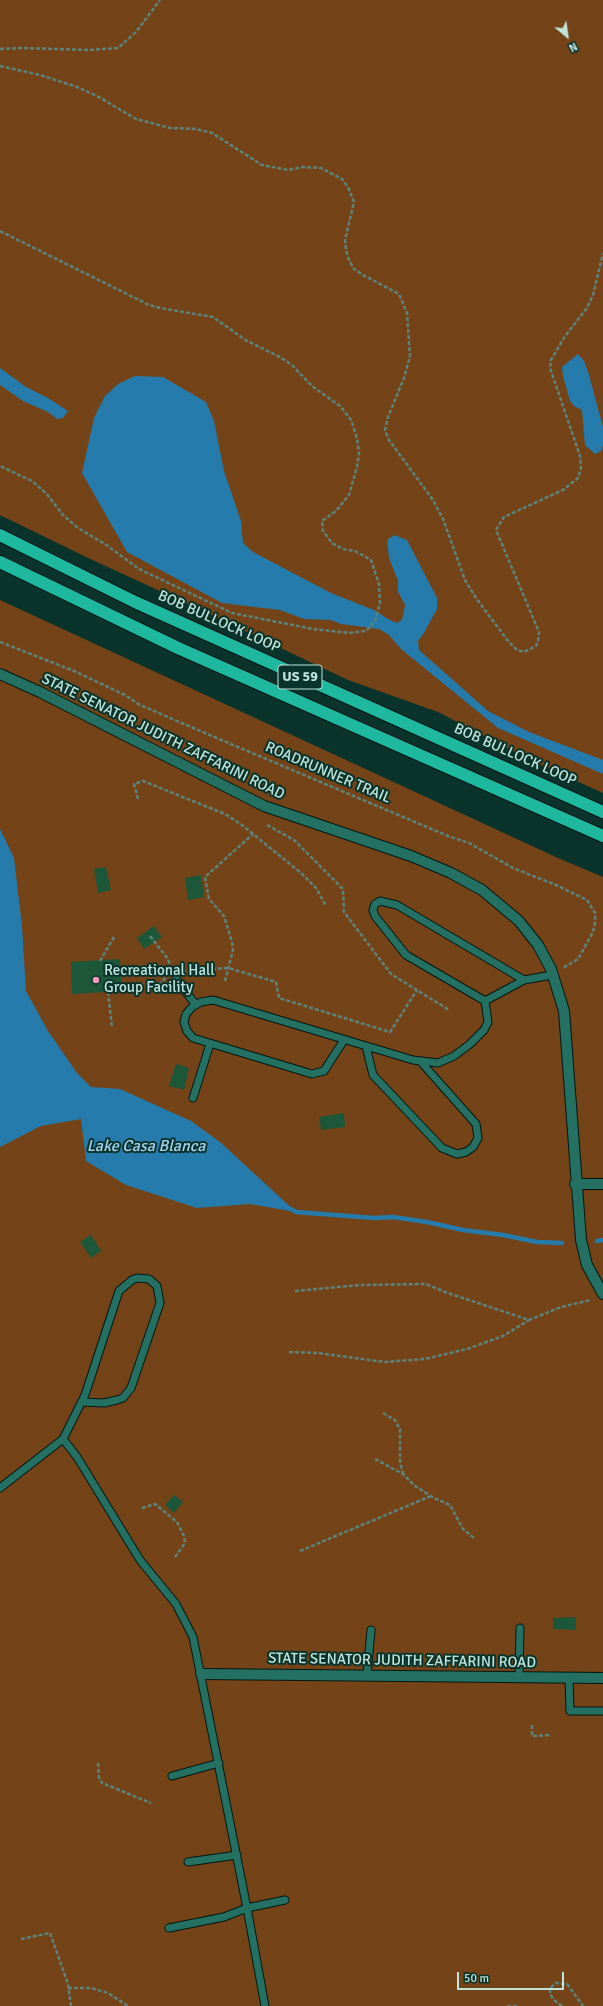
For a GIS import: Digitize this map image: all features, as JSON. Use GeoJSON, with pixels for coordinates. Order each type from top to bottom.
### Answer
{"type":"FeatureCollection","features":[{"type":"Feature","properties":{"kind":"highway","name":"BOB BULLOCK LOOP"},"geometry":{"type":"LineString","coordinates":[[0,535],[142,605],[603,812]]}},
{"type":"Feature","properties":{"kind":"highway","name":"US 59"},"geometry":{"type":"LineString","coordinates":[[0,562],[178,648],[603,836]]}},
{"type":"Feature","properties":{"kind":"street","name":"STATE SENATOR JUDITH ZAFFARINI ROAD"},"geometry":{"type":"LineString","coordinates":[[0,674],[40,692],[264,806],[411,856],[469,882],[495,900],[520,921],[556,973],[566,1025],[575,1184],[583,1253],[589,1271],[603,1294]]}},
{"type":"Feature","properties":{"kind":"street"},"geometry":{"type":"LineString","coordinates":[[575,1184],[603,1184]]}},
{"type":"Feature","properties":{"kind":"street","name":"STATE SENATOR JUDITH ZAFFARINI ROAD"},"geometry":{"type":"LineString","coordinates":[[201,1674],[603,1678]]}},
{"type":"Feature","properties":{"kind":"lane"},"geometry":{"type":"LineString","coordinates":[[485,1001],[406,955],[375,916],[373,910],[375,904],[380,901],[397,905],[524,980]]}},
{"type":"Feature","properties":{"kind":"lane"},"geometry":{"type":"LineString","coordinates":[[485,1001],[524,980],[556,973]]}},
{"type":"Feature","properties":{"kind":"lane"},"geometry":{"type":"LineString","coordinates":[[176,979],[196,1005]]}},
{"type":"Feature","properties":{"kind":"lane"},"geometry":{"type":"LineString","coordinates":[[344,1040],[324,1071],[312,1074],[193,1038],[187,1031],[184,1022],[186,1014],[196,1005],[201,1002],[214,1000],[421,1062],[438,1063],[444,1061],[478,1037],[488,1022],[485,1001]]}},
{"type":"Feature","properties":{"kind":"lane"},"geometry":{"type":"LineString","coordinates":[[193,1098],[210,1044]]}},
{"type":"Feature","properties":{"kind":"lane"},"geometry":{"type":"LineString","coordinates":[[366,1046],[373,1074],[383,1086],[442,1148],[457,1154],[466,1152],[473,1147],[478,1138],[476,1124],[421,1062]]}},
{"type":"Feature","properties":{"kind":"lane"},"geometry":{"type":"LineString","coordinates":[[0,1488],[63,1439],[82,1402],[119,1291],[132,1280],[137,1278],[149,1279],[157,1286],[160,1303],[131,1388],[123,1398],[117,1400],[104,1403],[82,1402]]}},
{"type":"Feature","properties":{"kind":"lane"},"geometry":{"type":"LineString","coordinates":[[63,1439],[78,1457],[140,1560],[183,1614],[193,1637],[237,1855],[265,2006]]}},
{"type":"Feature","properties":{"kind":"lane"},"geometry":{"type":"LineString","coordinates":[[519,1677],[520,1628]]}},
{"type":"Feature","properties":{"kind":"lane"},"geometry":{"type":"LineString","coordinates":[[367,1675],[371,1630]]}},
{"type":"Feature","properties":{"kind":"lane"},"geometry":{"type":"LineString","coordinates":[[569,1677],[570,1711],[603,1710]]}},
{"type":"Feature","properties":{"kind":"lane"},"geometry":{"type":"LineString","coordinates":[[172,1776],[219,1763]]}},
{"type":"Feature","properties":{"kind":"lane"},"geometry":{"type":"LineString","coordinates":[[188,1862],[237,1855]]}},
{"type":"Feature","properties":{"kind":"lane"},"geometry":{"type":"LineString","coordinates":[[169,1928],[224,1917],[247,1908],[284,1900]]}},
{"type":"Feature","properties":{"kind":"path"},"geometry":{"type":"LineString","coordinates":[[0,50],[21,48],[89,50],[118,48],[136,32],[160,0]]}},
{"type":"Feature","properties":{"kind":"path"},"geometry":{"type":"LineString","coordinates":[[0,66],[40,75],[77,86],[136,120],[170,128],[196,129],[212,133],[262,165],[288,170],[303,167],[321,168],[342,180],[348,187],[354,202],[345,240],[349,260],[354,269],[399,294],[407,313],[410,356],[404,378],[388,418],[385,430],[389,440],[433,500],[443,519],[465,580],[476,598],[508,641],[517,650],[524,652],[536,646],[539,632],[496,530],[504,517],[563,490],[578,478],[581,468],[580,456],[550,368],[551,360],[562,341],[587,308],[593,295],[603,253]]}},
{"type":"Feature","properties":{"kind":"path"},"geometry":{"type":"LineString","coordinates":[[0,231],[149,305],[213,317],[247,341],[278,356],[292,365],[312,386],[340,406],[351,420],[358,438],[358,467],[349,495],[336,511],[322,521],[323,531],[332,543],[343,549],[355,551],[371,560],[379,584],[379,611],[375,621],[366,631],[350,633],[313,629],[251,618],[232,613],[139,569],[106,544],[92,538],[73,524],[63,515],[46,492],[32,481],[0,466]]}},
{"type":"Feature","properties":{"kind":"path","name":"ROADRUNNER TRAIL"},"geometry":{"type":"LineString","coordinates":[[0,642],[74,671],[125,695],[140,705],[219,739],[448,836],[469,843],[513,868],[587,900],[595,913],[595,923],[586,946],[578,959],[556,973]]}},
{"type":"Feature","properties":{"kind":"path"},"geometry":{"type":"LineString","coordinates":[[138,799],[134,784],[143,781],[217,810],[242,824],[316,888],[326,906]]}},
{"type":"Feature","properties":{"kind":"path"},"geometry":{"type":"LineString","coordinates":[[267,825],[294,840],[343,889],[344,912],[391,974],[449,1010]]}},
{"type":"Feature","properties":{"kind":"path"},"geometry":{"type":"LineString","coordinates":[[224,981],[232,950],[232,942],[224,916],[210,899],[205,877],[253,834]]}},
{"type":"Feature","properties":{"kind":"path"},"geometry":{"type":"LineString","coordinates":[[150,936],[168,959],[172,971]]}},
{"type":"Feature","properties":{"kind":"path"},"geometry":{"type":"LineString","coordinates":[[100,961],[114,937]]}},
{"type":"Feature","properties":{"kind":"path"},"geometry":{"type":"LineString","coordinates":[[121,973],[228,968],[276,982],[279,998],[390,1032],[417,990]]}},
{"type":"Feature","properties":{"kind":"path"},"geometry":{"type":"LineString","coordinates":[[122,986],[161,983],[172,971]]}},
{"type":"Feature","properties":{"kind":"path"},"geometry":{"type":"LineString","coordinates":[[108,992],[112,1026]]}},
{"type":"Feature","properties":{"kind":"path"},"geometry":{"type":"LineString","coordinates":[[295,1291],[360,1285],[426,1284],[444,1292],[530,1320]]}},
{"type":"Feature","properties":{"kind":"path"},"geometry":{"type":"LineString","coordinates":[[289,1352],[318,1353],[384,1362],[425,1359],[467,1349],[503,1336],[530,1320],[561,1307],[591,1300]]}},
{"type":"Feature","properties":{"kind":"path"},"geometry":{"type":"LineString","coordinates":[[383,1413],[395,1420],[400,1429],[400,1461],[403,1474]]}},
{"type":"Feature","properties":{"kind":"path"},"geometry":{"type":"LineString","coordinates":[[374,1459],[403,1474],[415,1486],[450,1505],[463,1528],[474,1538]]}},
{"type":"Feature","properties":{"kind":"path"},"geometry":{"type":"LineString","coordinates":[[300,1552],[431,1496]]}},
{"type":"Feature","properties":{"kind":"path"},"geometry":{"type":"LineString","coordinates":[[142,1508],[149,1505],[159,1506],[178,1522],[184,1536],[185,1543],[175,1557]]}},
{"type":"Feature","properties":{"kind":"path"},"geometry":{"type":"LineString","coordinates":[[532,1725],[532,1736],[550,1735]]}},
{"type":"Feature","properties":{"kind":"path"},"geometry":{"type":"LineString","coordinates":[[98,1763],[99,1778],[102,1783],[151,1803]]}},
{"type":"Feature","properties":{"kind":"path"},"geometry":{"type":"LineString","coordinates":[[21,1939],[50,1933],[68,1988],[71,2006]]}},
{"type":"Feature","properties":{"kind":"path"},"geometry":{"type":"LineString","coordinates":[[562,2006],[554,2000],[550,1994],[550,1988],[556,1983],[567,1984],[583,2006]]}},
{"type":"Feature","properties":{"kind":"path"},"geometry":{"type":"LineString","coordinates":[[68,1988],[91,1988],[108,1993],[128,2006]]}},
{"type":"Feature","properties":{"kind":"path"},"geometry":{"type":"LineString","coordinates":[[506,2006],[517,2006]]}},
{"type":"Feature","properties":{"kind":"shaded area"},"geometry":{"type":"Polygon","coordinates":[[[0,0],[603,0],[603,793],[526,758],[438,712],[348,680],[0,515],[0,0]]]}},
{"type":"Feature","properties":{"kind":"shaded area"},"geometry":{"type":"Polygon","coordinates":[[[0,600],[558,858],[603,877],[603,2006],[0,2006],[0,600]]]}},
{"type":"Feature","properties":{"kind":"water"},"geometry":{"type":"Polygon","coordinates":[[[578,354],[584,361],[589,375],[603,427],[603,445],[601,451],[595,454],[585,445],[582,410],[574,406],[570,401],[563,376],[562,367],[578,354]]]}},
{"type":"Feature","properties":{"kind":"water"},"geometry":{"type":"Polygon","coordinates":[[[0,368],[26,387],[48,398],[68,411],[63,418],[57,419],[48,412],[23,401],[0,385],[0,368]]]}},
{"type":"Feature","properties":{"kind":"water"},"geometry":{"type":"Polygon","coordinates":[[[135,376],[163,377],[206,402],[214,421],[224,471],[241,521],[243,543],[253,552],[331,593],[374,610],[397,623],[402,620],[405,605],[398,592],[398,581],[389,558],[387,540],[394,535],[407,540],[437,598],[437,609],[418,641],[419,650],[488,711],[529,732],[603,760],[603,774],[498,728],[401,649],[389,635],[379,629],[341,624],[331,620],[304,619],[280,610],[222,603],[127,552],[82,473],[94,418],[105,396],[118,384],[135,376]]]}},
{"type":"Feature","properties":{"kind":"water","name":"Lake Casa Blanca"},"geometry":{"type":"Polygon","coordinates":[[[0,829],[14,858],[22,926],[26,991],[48,1031],[77,1073],[91,1087],[120,1089],[191,1121],[220,1142],[296,1212],[250,1204],[197,1208],[126,1185],[86,1161],[81,1119],[41,1126],[0,1147],[0,829]]]}},
{"type":"Feature","properties":{"kind":"building"},"geometry":{"type":"Polygon","coordinates":[[[106,867],[111,890],[98,893],[94,869],[106,867]]]}},
{"type":"Feature","properties":{"kind":"building"},"geometry":{"type":"Polygon","coordinates":[[[201,875],[204,897],[188,900],[185,878],[201,875]]]}},
{"type":"Feature","properties":{"kind":"building"},"geometry":{"type":"Polygon","coordinates":[[[154,926],[162,937],[144,949],[137,938],[154,926]]]}},
{"type":"Feature","properties":{"kind":"building","name":"Recreational Hall Group Facility"},"geometry":{"type":"Polygon","coordinates":[[[120,959],[122,991],[72,994],[71,962],[120,959]]]}},
{"type":"Feature","properties":{"kind":"building"},"geometry":{"type":"Polygon","coordinates":[[[176,1064],[189,1068],[184,1090],[169,1086],[176,1064]]]}},
{"type":"Feature","properties":{"kind":"building"},"geometry":{"type":"Polygon","coordinates":[[[344,1113],[345,1127],[321,1130],[319,1117],[344,1113]]]}},
{"type":"Feature","properties":{"kind":"building"},"geometry":{"type":"Polygon","coordinates":[[[91,1235],[101,1251],[91,1258],[80,1242],[91,1235]]]}},
{"type":"Feature","properties":{"kind":"building"},"geometry":{"type":"Polygon","coordinates":[[[174,1495],[183,1502],[174,1513],[165,1505],[174,1495]]]}},
{"type":"Feature","properties":{"kind":"building"},"geometry":{"type":"Polygon","coordinates":[[[576,1617],[576,1630],[553,1629],[553,1618],[576,1617]]]}},
{"type":"Feature","properties":{"kind":"waterway"},"geometry":{"type":"LineString","coordinates":[[291,1209],[296,1212],[374,1218],[393,1217],[537,1242],[562,1243]]}},
{"type":"Feature","properties":{"kind":"waterway"},"geometry":{"type":"LineString","coordinates":[[597,1241],[603,1240]]}},
{"type":"Feature","properties":{"kind":"place","name":"Recreational Hall Group Facility"},"geometry":{"type":"Point","coordinates":[96,980]}}]}
